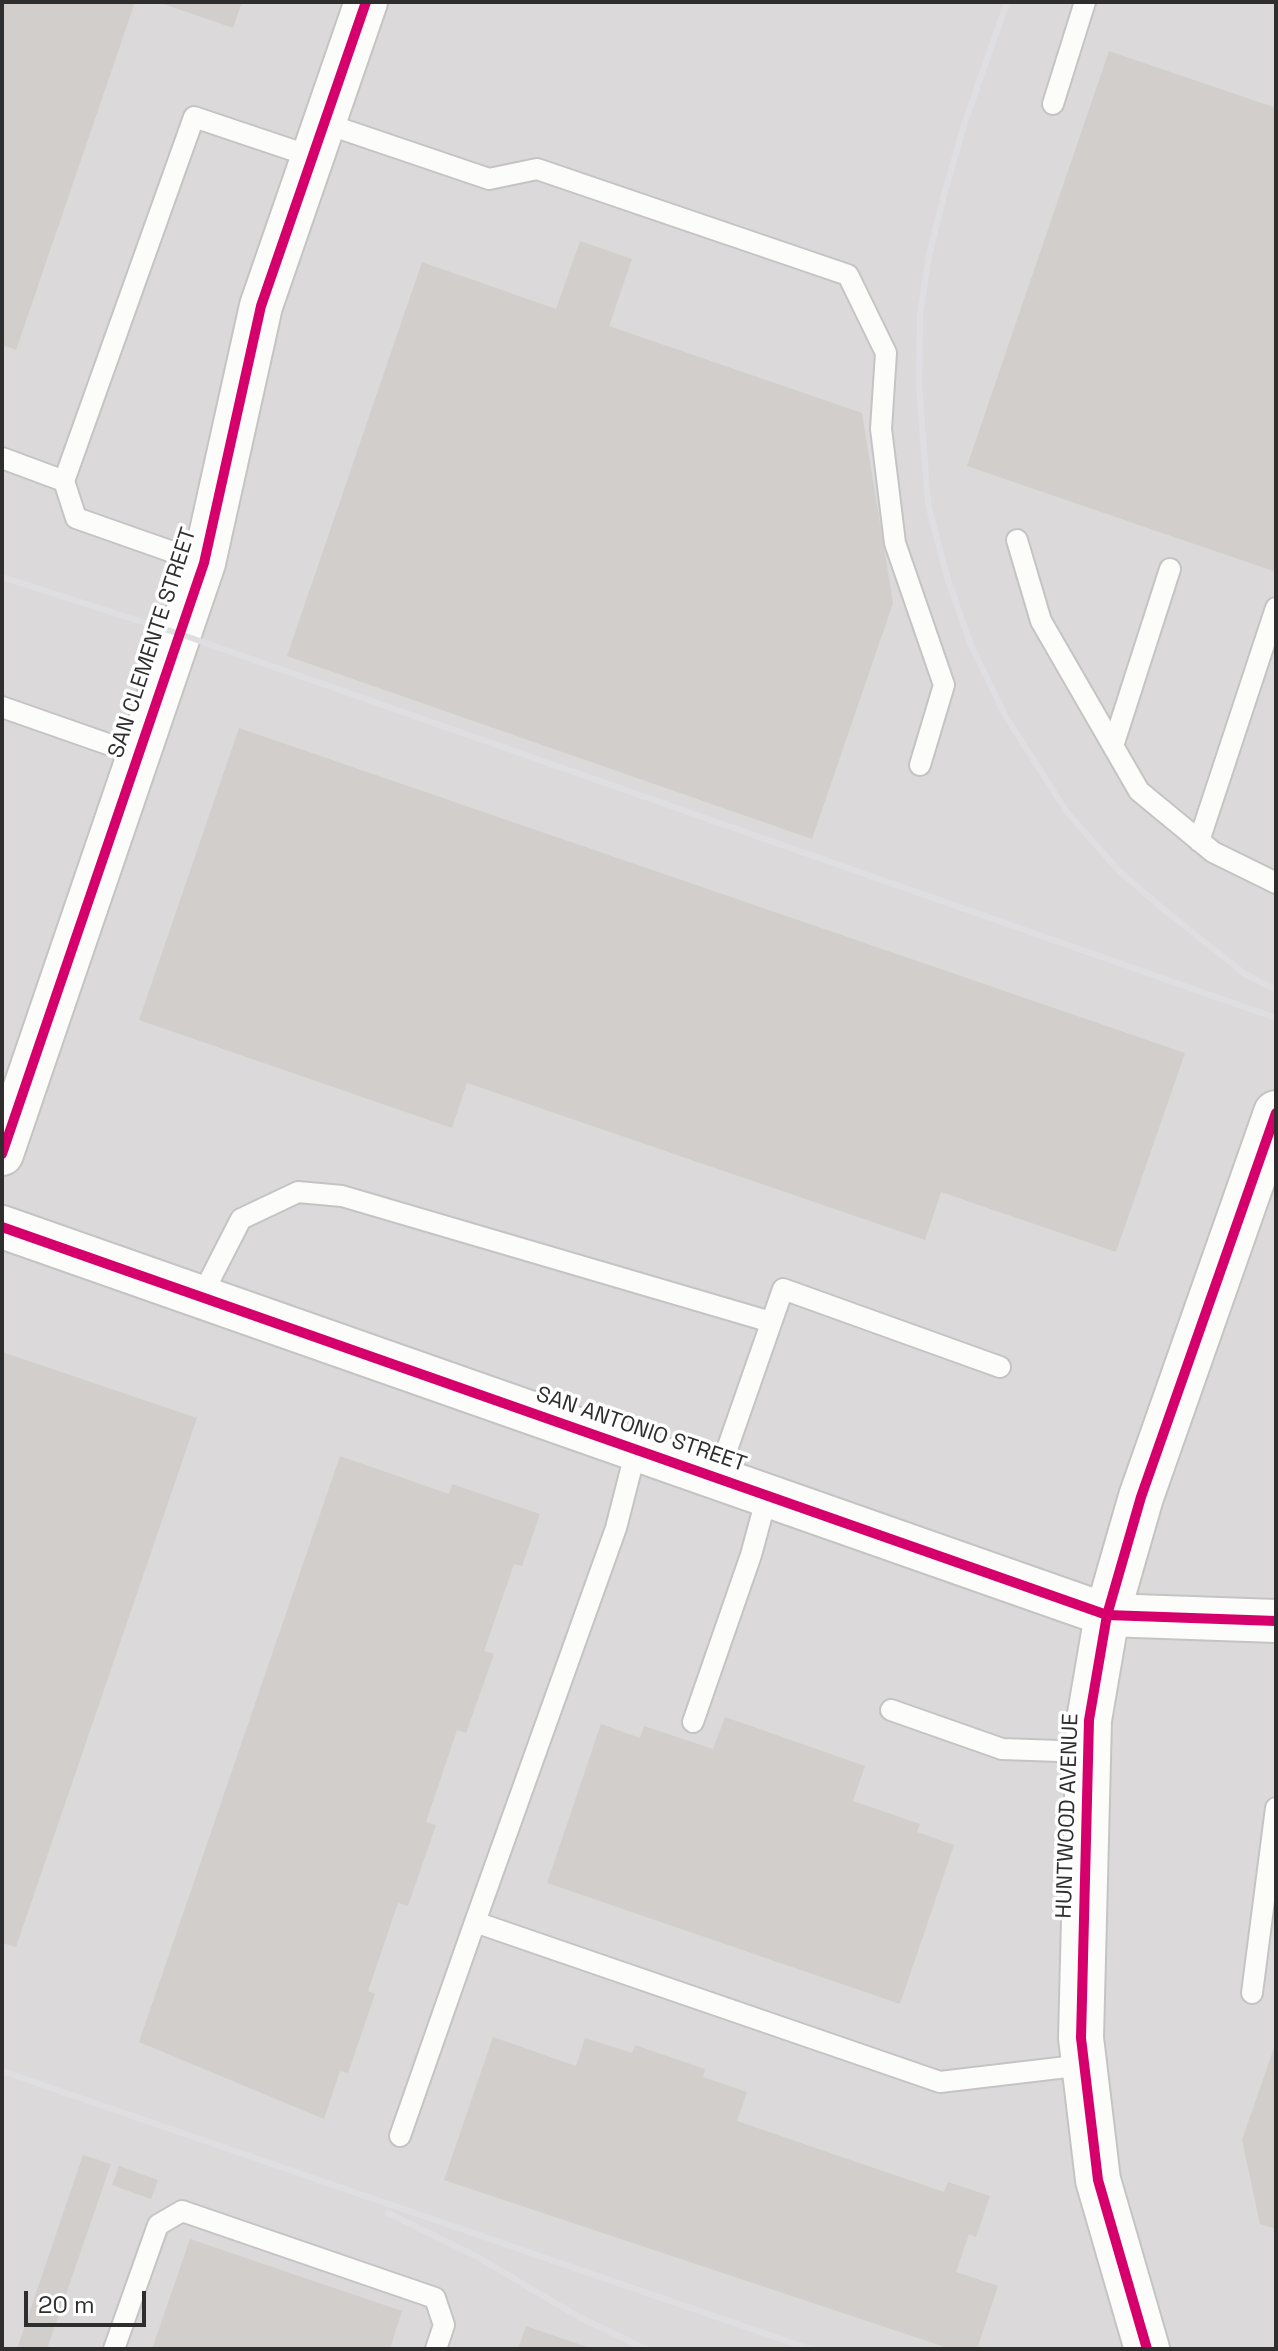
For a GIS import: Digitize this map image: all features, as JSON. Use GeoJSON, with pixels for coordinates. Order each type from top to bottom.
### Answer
{"type":"FeatureCollection","features":[{"type":"Feature","properties":{"kind":"street","name":"SAN CLEMENTE STREET"},"geometry":{"type":"LineString","coordinates":[[2,1154],[204,563],[261,306],[366,2]]}},
{"type":"Feature","properties":{"kind":"street","name":"HUNTWOOD AVENUE"},"geometry":{"type":"LineString","coordinates":[[1147,2349],[1098,2180],[1081,2038],[1089,1720],[1107,1615],[1141,1497],[1276,1113]]}},
{"type":"Feature","properties":{"kind":"street","name":"SAN ANTONIO STREET"},"geometry":{"type":"LineString","coordinates":[[2,1227],[1107,1615],[1276,1621]]}},
{"type":"Feature","properties":{"kind":"lane"},"geometry":{"type":"LineString","coordinates":[[1053,104],[1085,2]]}},
{"type":"Feature","properties":{"kind":"lane"},"geometry":{"type":"LineString","coordinates":[[204,563],[76,518],[64,481],[194,117],[318,140],[489,179],[537,169],[848,275],[886,353],[881,429],[895,543],[944,685],[920,765]]}},
{"type":"Feature","properties":{"kind":"lane"},"geometry":{"type":"LineString","coordinates":[[2,458],[64,481]]}},
{"type":"Feature","properties":{"kind":"lane"},"geometry":{"type":"LineString","coordinates":[[1017,540],[1041,621],[1139,791],[1213,852],[1276,883]]}},
{"type":"Feature","properties":{"kind":"lane"},"geometry":{"type":"LineString","coordinates":[[1113,746],[1170,569]]}},
{"type":"Feature","properties":{"kind":"lane"},"geometry":{"type":"LineString","coordinates":[[1199,841],[1276,608]]}},
{"type":"Feature","properties":{"kind":"lane"},"geometry":{"type":"LineString","coordinates":[[2,707],[139,755]]}},
{"type":"Feature","properties":{"kind":"lane"},"geometry":{"type":"LineString","coordinates":[[201,1297],[241,1219],[298,1192],[342,1196],[771,1322]]}},
{"type":"Feature","properties":{"kind":"lane"},"geometry":{"type":"LineString","coordinates":[[717,1478],[783,1289],[1000,1367]]}},
{"type":"Feature","properties":{"kind":"lane"},"geometry":{"type":"LineString","coordinates":[[400,2136],[616,1528],[636,1450]]}},
{"type":"Feature","properties":{"kind":"lane"},"geometry":{"type":"LineString","coordinates":[[693,1722],[751,1555],[767,1496]]}},
{"type":"Feature","properties":{"kind":"lane"},"geometry":{"type":"LineString","coordinates":[[891,1710],[1002,1749],[1088,1752]]}},
{"type":"Feature","properties":{"kind":"lane"},"geometry":{"type":"LineString","coordinates":[[1252,1993],[1276,1808]]}},
{"type":"Feature","properties":{"kind":"lane"},"geometry":{"type":"LineString","coordinates":[[475,1922],[940,2082],[1084,2065]]}},
{"type":"Feature","properties":{"kind":"lane"},"geometry":{"type":"LineString","coordinates":[[114,2349],[158,2225],[182,2211],[435,2298],[444,2325],[436,2349]]}},
{"type":"Feature","properties":{"kind":"shaded area"},"geometry":{"type":"Polygon","coordinates":[[[2,2],[1276,2],[1276,2349],[2,2349],[2,2]]]}},
{"type":"Feature","properties":{"kind":"building"},"geometry":{"type":"Polygon","coordinates":[[[2,2],[135,2],[16,350],[2,345],[2,2]]]}},
{"type":"Feature","properties":{"kind":"building"},"geometry":{"type":"Polygon","coordinates":[[[158,2],[242,2],[233,28],[158,2]]]}},
{"type":"Feature","properties":{"kind":"building"},"geometry":{"type":"Polygon","coordinates":[[[1109,51],[1276,108],[1276,572],[967,466],[1109,51]]]}},
{"type":"Feature","properties":{"kind":"building"},"geometry":{"type":"Polygon","coordinates":[[[580,241],[632,259],[609,326],[862,413],[893,603],[812,839],[287,656],[422,262],[556,309],[580,241]]]}},
{"type":"Feature","properties":{"kind":"building"},"geometry":{"type":"Polygon","coordinates":[[[239,728],[1185,1053],[1116,1252],[941,1192],[925,1240],[467,1083],[452,1128],[139,1020],[239,728]]]}},
{"type":"Feature","properties":{"kind":"building"},"geometry":{"type":"Polygon","coordinates":[[[2,1352],[197,1418],[16,1947],[2,1943],[2,1352]]]}},
{"type":"Feature","properties":{"kind":"building"},"geometry":{"type":"Polygon","coordinates":[[[340,1456],[449,1494],[452,1484],[540,1514],[522,1566],[514,1564],[484,1651],[494,1654],[466,1733],[457,1730],[426,1822],[436,1825],[408,1906],[398,1903],[368,1991],[375,1994],[348,2073],[340,2071],[324,2119],[139,2042],[340,1456]]]}},
{"type":"Feature","properties":{"kind":"building"},"geometry":{"type":"Polygon","coordinates":[[[725,1717],[865,1766],[853,1801],[920,1824],[917,1832],[954,1845],[900,2004],[547,1883],[601,1724],[640,1738],[644,1726],[713,1749],[725,1717]]]}},
{"type":"Feature","properties":{"kind":"building"},"geometry":{"type":"Polygon","coordinates":[[[493,2037],[576,2066],[585,2038],[632,2053],[635,2045],[705,2069],[703,2077],[747,2092],[737,2121],[944,2192],[948,2182],[990,2196],[976,2237],[969,2234],[956,2272],[998,2286],[977,2349],[951,2349],[444,2180],[493,2037]]]}},
{"type":"Feature","properties":{"kind":"building"},"geometry":{"type":"Polygon","coordinates":[[[1276,2042],[1276,2229],[1260,2224],[1242,2140],[1276,2042]]]}},
{"type":"Feature","properties":{"kind":"building"},"geometry":{"type":"Polygon","coordinates":[[[83,2155],[111,2164],[47,2349],[17,2349],[83,2155]]]}},
{"type":"Feature","properties":{"kind":"building"},"geometry":{"type":"Polygon","coordinates":[[[119,2166],[158,2180],[151,2199],[112,2185],[119,2166]]]}},
{"type":"Feature","properties":{"kind":"building"},"geometry":{"type":"Polygon","coordinates":[[[190,2239],[402,2311],[390,2349],[152,2349],[190,2239]]]}},
{"type":"Feature","properties":{"kind":"building"},"geometry":{"type":"Polygon","coordinates":[[[526,2326],[593,2349],[518,2349],[526,2326]]]}},
{"type":"Feature","properties":{"kind":"railway"},"geometry":{"type":"LineString","coordinates":[[1007,2],[965,122],[943,199],[929,255],[920,314],[919,385],[928,504],[947,577],[970,643],[1006,717],[1067,812],[1119,871],[1167,912],[1245,974],[1276,990]]}},
{"type":"Feature","properties":{"kind":"railway"},"geometry":{"type":"LineString","coordinates":[[2,577],[180,634],[1276,1018]]}},
{"type":"Feature","properties":{"kind":"railway"},"geometry":{"type":"LineString","coordinates":[[2,2071],[810,2349]]}},
{"type":"Feature","properties":{"kind":"railway"},"geometry":{"type":"LineString","coordinates":[[388,2213],[476,2256],[579,2317],[646,2349]]}},
{"type":"Feature","properties":{"kind":"cycle path"},"geometry":{"type":"LineString","coordinates":[[2,1154],[204,563],[261,306],[366,2]]}},
{"type":"Feature","properties":{"kind":"cycle path"},"geometry":{"type":"LineString","coordinates":[[1147,2349],[1098,2180],[1081,2038],[1089,1720],[1107,1615],[1141,1497],[1276,1113]]}},
{"type":"Feature","properties":{"kind":"cycle path"},"geometry":{"type":"LineString","coordinates":[[2,1227],[1107,1615],[1276,1621]]}}]}
